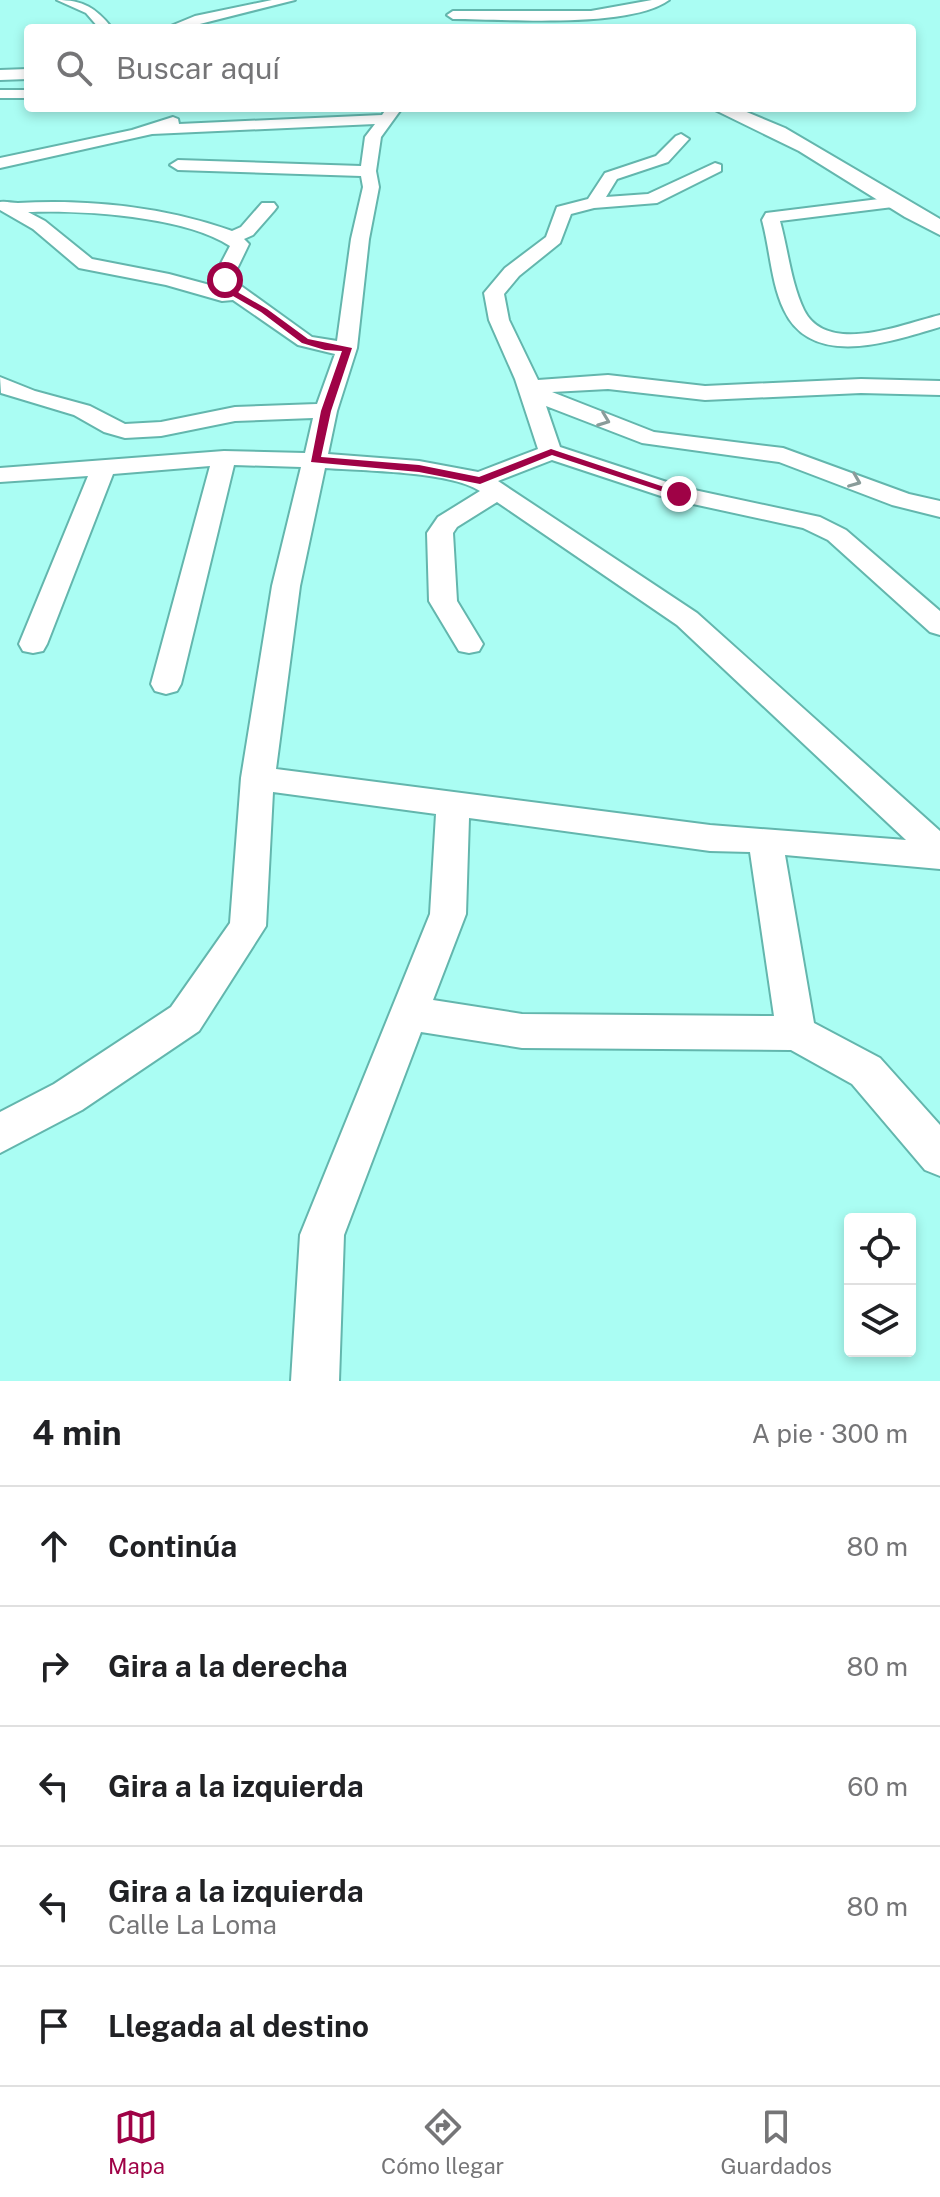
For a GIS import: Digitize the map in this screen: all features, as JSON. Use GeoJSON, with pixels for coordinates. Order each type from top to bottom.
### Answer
{"type":"FeatureCollection","features":[{"type":"Feature","properties":{"kind":"main road"},"geometry":{"type":"LineString","coordinates":[[0,75],[24,74]]}},
{"type":"Feature","properties":{"kind":"main road"},"geometry":{"type":"LineString","coordinates":[[733,112],[750,117],[832,162],[940,228]]}},
{"type":"Feature","properties":{"kind":"street"},"geometry":{"type":"LineString","coordinates":[[63,0],[90,10],[102,24]]}},
{"type":"Feature","properties":{"kind":"street"},"geometry":{"type":"LineString","coordinates":[[184,24],[289,0]]}},
{"type":"Feature","properties":{"kind":"street"},"geometry":{"type":"LineString","coordinates":[[460,0],[452,22],[607,13],[650,6],[663,0]]}},
{"type":"Feature","properties":{"kind":"street"},"geometry":{"type":"LineString","coordinates":[[0,94],[24,94]]}},
{"type":"Feature","properties":{"kind":"street"},"geometry":{"type":"LineString","coordinates":[[154,130],[190,112]]}},
{"type":"Feature","properties":{"kind":"street"},"geometry":{"type":"LineString","coordinates":[[0,163],[154,130],[392,113]]}},
{"type":"Feature","properties":{"kind":"street"},"geometry":{"type":"LineString","coordinates":[[0,1134],[68,1097],[185,1019],[248,926],[257,778],[286,586],[326,411],[347,348],[360,239],[371,187],[368,171],[373,137],[392,113]]}},
{"type":"Feature","properties":{"kind":"street"},"geometry":{"type":"LineString","coordinates":[[594,203],[611,176],[662,159],[681,139]]}},
{"type":"Feature","properties":{"kind":"street"},"geometry":{"type":"LineString","coordinates":[[178,165],[368,171]]}},
{"type":"Feature","properties":{"kind":"street"},"geometry":{"type":"LineString","coordinates":[[715,168],[651,199],[594,203],[563,211],[554,239],[512,272],[494,293],[495,316],[530,389],[538,427],[551,452],[679,494],[824,526],[940,626]]}},
{"type":"Feature","properties":{"kind":"street"},"geometry":{"type":"LineString","coordinates":[[895,202],[772,217],[794,311],[807,328],[841,340],[884,338],[940,321]]}},
{"type":"Feature","properties":{"kind":"street"},"geometry":{"type":"LineString","coordinates":[[4,206],[39,205],[133,213],[181,222],[233,237],[240,248],[225,274],[228,285],[236,294],[264,310],[305,341],[325,347],[347,348]]}},
{"type":"Feature","properties":{"kind":"street"},"geometry":{"type":"LineString","coordinates":[[4,206],[39,225],[86,264],[169,280],[222,295],[236,294]]}},
{"type":"Feature","properties":{"kind":"street"},"geometry":{"type":"LineString","coordinates":[[233,237],[252,226],[268,207]]}},
{"type":"Feature","properties":{"kind":"street"},"geometry":{"type":"LineString","coordinates":[[530,389],[608,382],[705,393],[861,386],[940,388]]}},
{"type":"Feature","properties":{"kind":"street"},"geometry":{"type":"LineString","coordinates":[[0,384],[27,396],[79,409],[111,428],[129,431],[151,431],[270,411],[326,411]]}},
{"type":"Feature","properties":{"kind":"street"},"geometry":{"type":"LineString","coordinates":[[530,389],[650,438],[783,455],[901,500],[940,509]]}},
{"type":"Feature","properties":{"kind":"street"},"geometry":{"type":"LineString","coordinates":[[469,644],[443,601],[440,533],[447,522],[489,486],[551,452]]}},
{"type":"Feature","properties":{"kind":"street"},"geometry":{"type":"LineString","coordinates":[[166,684],[224,458]]}},
{"type":"Feature","properties":{"kind":"street"},"geometry":{"type":"LineString","coordinates":[[0,475],[224,458],[315,460],[419,468],[489,486],[687,619],[940,854]]}},
{"type":"Feature","properties":{"kind":"street"},"geometry":{"type":"LineString","coordinates":[[33,644],[104,467]]}},
{"type":"Feature","properties":{"kind":"street"},"geometry":{"type":"LineString","coordinates":[[257,778],[710,838],[940,854]]}},
{"type":"Feature","properties":{"kind":"street"},"geometry":{"type":"LineString","coordinates":[[315,1381],[322,1235],[448,914],[453,804]]}},
{"type":"Feature","properties":{"kind":"street"},"geometry":{"type":"LineString","coordinates":[[765,840],[796,1033]]}},
{"type":"Feature","properties":{"kind":"street"},"geometry":{"type":"LineString","coordinates":[[409,1013],[522,1031],[796,1033],[866,1071],[940,1156]]}},
{"type":"Feature","properties":{"kind":"route"},"geometry":{"type":"LineString","coordinates":[[225,280],[236,294],[264,310],[305,341],[316,346],[347,348],[326,411],[315,460],[419,468],[480,480],[551,452],[679,494]]}}]}
